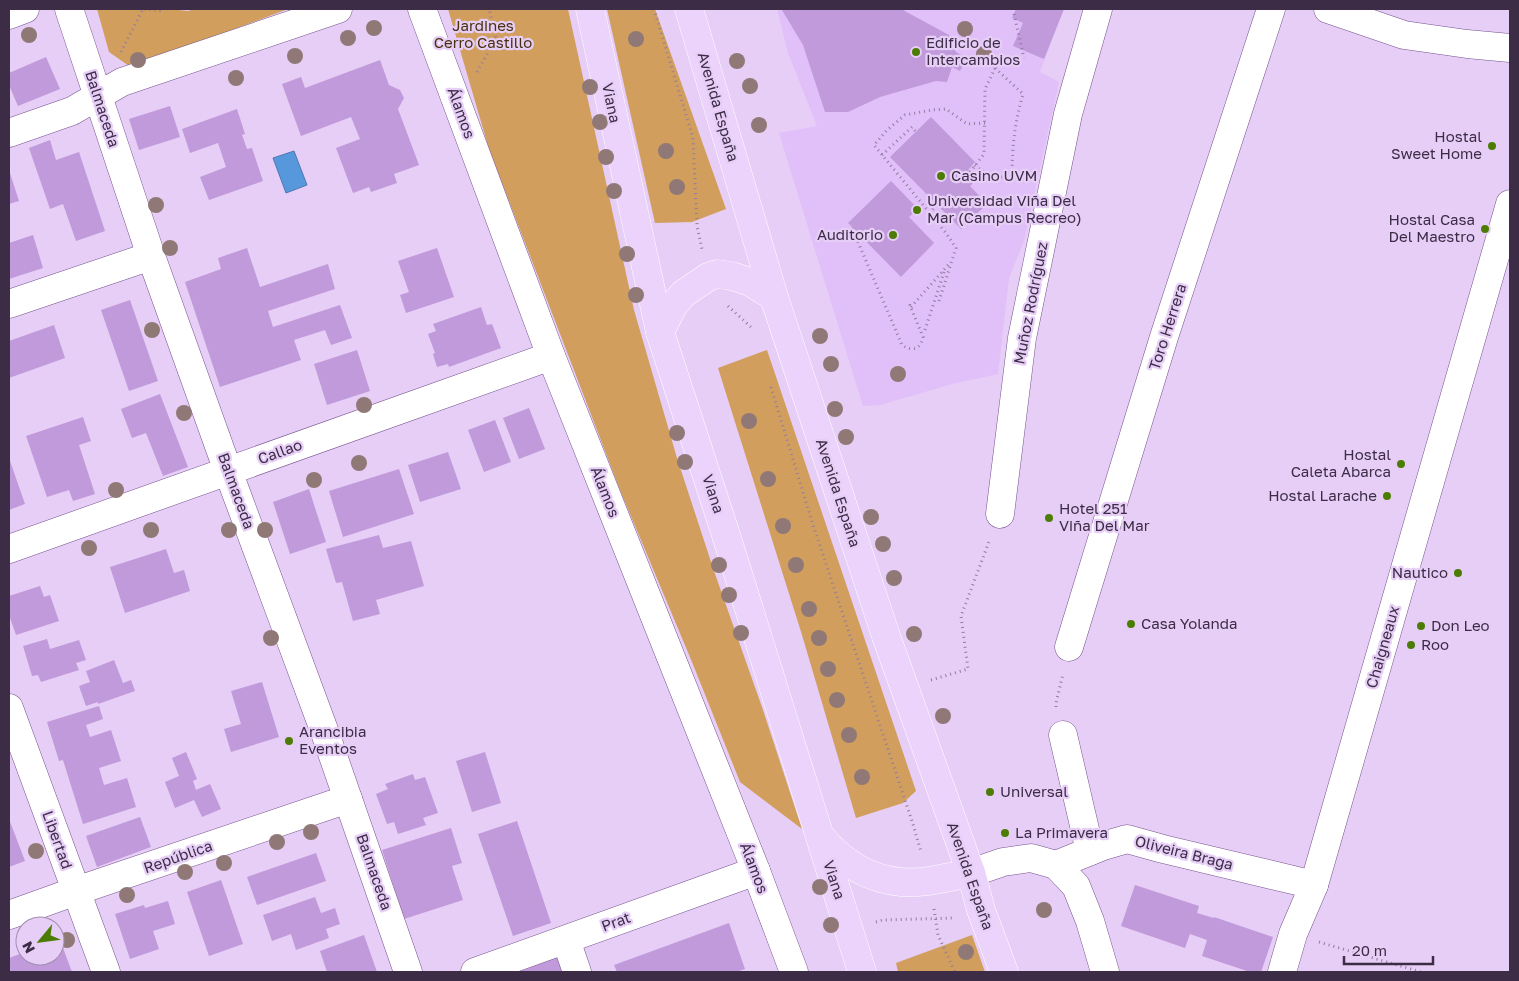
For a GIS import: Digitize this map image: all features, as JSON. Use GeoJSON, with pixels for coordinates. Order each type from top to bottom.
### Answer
{"type":"FeatureCollection","features":[{"type":"Feature","properties":{"kind":"main road","name":"Viana"},"geometry":{"type":"LineString","coordinates":[[590,9],[660,332],[729,544],[862,972]]}},
{"type":"Feature","properties":{"kind":"main road","name":"Avenida España"},"geometry":{"type":"LineString","coordinates":[[689,9],[774,297],[886,636],[1004,972]]}},
{"type":"Feature","properties":{"kind":"main road"},"geometry":{"type":"LineString","coordinates":[[660,332],[673,306],[684,294],[708,277],[717,274],[732,276],[750,282],[774,297]]}},
{"type":"Feature","properties":{"kind":"main road"},"geometry":{"type":"LineString","coordinates":[[820,836],[846,862],[862,871],[881,878],[901,882],[929,881],[970,873]]}},
{"type":"Feature","properties":{"kind":"street"},"geometry":{"type":"LineString","coordinates":[[9,15],[25,9]]}},
{"type":"Feature","properties":{"kind":"street","name":"Balmaceda"},"geometry":{"type":"LineString","coordinates":[[69,9],[151,256],[348,800],[408,972]]}},
{"type":"Feature","properties":{"kind":"street"},"geometry":{"type":"LineString","coordinates":[[9,133],[72,111],[98,98],[122,82],[338,9]]}},
{"type":"Feature","properties":{"kind":"street","name":"Álamos"},"geometry":{"type":"LineString","coordinates":[[422,9],[551,356],[794,972]]}},
{"type":"Feature","properties":{"kind":"street","name":"Muñoz Rodríguez"},"geometry":{"type":"LineString","coordinates":[[1000,514],[1022,338],[1068,114],[1098,9]]}},
{"type":"Feature","properties":{"kind":"street","name":"Toro Herrera"},"geometry":{"type":"LineString","coordinates":[[1070,647],[1164,337],[1271,9]]}},
{"type":"Feature","properties":{"kind":"street"},"geometry":{"type":"LineString","coordinates":[[1328,9],[1404,35],[1510,48]]}},
{"type":"Feature","properties":{"kind":"street","name":"Chaigneaux"},"geometry":{"type":"LineString","coordinates":[[1282,972],[1292,934],[1314,885],[1510,204]]}},
{"type":"Feature","properties":{"kind":"street"},"geometry":{"type":"LineString","coordinates":[[9,304],[151,256]]}},
{"type":"Feature","properties":{"kind":"street","name":"Callao"},"geometry":{"type":"LineString","coordinates":[[9,549],[551,356]]}},
{"type":"Feature","properties":{"kind":"street","name":"Libertad"},"geometry":{"type":"LineString","coordinates":[[9,708],[106,972]]}},
{"type":"Feature","properties":{"kind":"street"},"geometry":{"type":"LineString","coordinates":[[1063,735],[1090,851]]}},
{"type":"Feature","properties":{"kind":"street","name":"República"},"geometry":{"type":"LineString","coordinates":[[9,915],[348,800]]}},
{"type":"Feature","properties":{"kind":"street","name":"Oliveira Braga"},"geometry":{"type":"LineString","coordinates":[[1056,866],[1126,838],[1163,849],[1314,885]]}},
{"type":"Feature","properties":{"kind":"street"},"geometry":{"type":"LineString","coordinates":[[970,873],[1003,862],[1031,858],[1056,866],[1076,886],[1090,921],[1105,972]]}},
{"type":"Feature","properties":{"kind":"street","name":"Prat"},"geometry":{"type":"LineString","coordinates":[[475,972],[756,872]]}},
{"type":"Feature","properties":{"kind":"street"},"geometry":{"type":"LineString","coordinates":[[566,940],[577,972]]}},
{"type":"Feature","properties":{"kind":"path"},"geometry":{"type":"LineString","coordinates":[[120,53],[143,9],[163,11],[163,9]]}},
{"type":"Feature","properties":{"kind":"path"},"geometry":{"type":"LineString","coordinates":[[458,105],[496,38],[490,9]]}},
{"type":"Feature","properties":{"kind":"path"},"geometry":{"type":"LineString","coordinates":[[654,9],[693,138],[697,226],[708,277],[729,307],[753,328],[756,337]]}},
{"type":"Feature","properties":{"kind":"path"},"geometry":{"type":"LineString","coordinates":[[1014,14],[1024,58]]}},
{"type":"Feature","properties":{"kind":"path"},"geometry":{"type":"LineString","coordinates":[[975,166],[986,176],[1002,178],[1012,175],[1012,144],[1016,117],[1023,94],[995,68],[985,39]]}},
{"type":"Feature","properties":{"kind":"path"},"geometry":{"type":"LineString","coordinates":[[970,172],[984,154],[986,90],[995,68]]}},
{"type":"Feature","properties":{"kind":"path"},"geometry":{"type":"LineString","coordinates":[[939,301],[956,248],[946,233],[874,145],[887,130],[905,115],[946,109],[967,124],[985,123]]}},
{"type":"Feature","properties":{"kind":"path"},"geometry":{"type":"LineString","coordinates":[[882,155],[912,127],[916,132]]}},
{"type":"Feature","properties":{"kind":"path"},"geometry":{"type":"LineString","coordinates":[[929,213],[937,205]]}},
{"type":"Feature","properties":{"kind":"path"},"geometry":{"type":"LineString","coordinates":[[852,228],[902,345],[908,349],[915,349],[920,346],[923,336],[910,305],[952,261]]}},
{"type":"Feature","properties":{"kind":"path"},"geometry":{"type":"LineString","coordinates":[[925,330],[946,269]]}},
{"type":"Feature","properties":{"kind":"path"},"geometry":{"type":"LineString","coordinates":[[770,384],[813,525],[913,824],[929,881],[938,935],[955,972]]}},
{"type":"Feature","properties":{"kind":"path"},"geometry":{"type":"LineString","coordinates":[[904,688],[968,669],[961,616],[1000,514]]}},
{"type":"Feature","properties":{"kind":"path"},"geometry":{"type":"LineString","coordinates":[[1063,735],[1056,704],[1070,647]]}},
{"type":"Feature","properties":{"kind":"path"},"geometry":{"type":"LineString","coordinates":[[849,929],[883,920],[956,918],[982,910]]}},
{"type":"Feature","properties":{"kind":"path"},"geometry":{"type":"LineString","coordinates":[[1292,934],[1421,972]]}},
{"type":"Feature","properties":{"kind":"shaded area","name":"Universidad Viña Del Mar (Campus Recreo)"},"geometry":{"type":"Polygon","coordinates":[[[777,9],[1064,9],[1040,72],[1059,82],[1024,241],[1009,278],[998,374],[952,384],[880,405],[863,406],[779,133],[817,126],[788,53],[777,9]]]}},
{"type":"Feature","properties":{"kind":"green space"},"geometry":{"type":"Polygon","coordinates":[[[97,9],[169,9],[188,11],[194,9],[288,9],[181,49],[129,66],[109,52],[97,9]]]}},
{"type":"Feature","properties":{"kind":"green space","name":"Jardines Cerro Castillo"},"geometry":{"type":"Polygon","coordinates":[[[448,9],[568,9],[634,310],[677,458],[802,829],[740,782],[620,490],[489,149],[448,9]]]}},
{"type":"Feature","properties":{"kind":"green space"},"geometry":{"type":"Polygon","coordinates":[[[607,9],[655,9],[726,209],[692,222],[655,223],[607,9]]]}},
{"type":"Feature","properties":{"kind":"green space"},"geometry":{"type":"Polygon","coordinates":[[[767,350],[916,791],[903,803],[856,818],[802,635],[718,368],[767,350]]]}},
{"type":"Feature","properties":{"kind":"green space"},"geometry":{"type":"Polygon","coordinates":[[[972,935],[985,972],[898,972],[896,963],[972,935]]]}},
{"type":"Feature","properties":{"kind":"water"},"geometry":{"type":"Polygon","coordinates":[[[294,151],[307,185],[286,193],[273,158],[294,151]]]}},
{"type":"Feature","properties":{"kind":"building"},"geometry":{"type":"Polygon","coordinates":[[[783,9],[901,9],[949,35],[956,52],[967,58],[960,71],[952,67],[947,82],[936,81],[880,97],[848,112],[825,112],[803,45],[783,9]]]}},
{"type":"Feature","properties":{"kind":"building"},"geometry":{"type":"Polygon","coordinates":[[[1016,9],[1064,9],[1044,59],[1013,46],[1023,23],[1012,18],[1016,9]]]}},
{"type":"Feature","properties":{"kind":"building"},"geometry":{"type":"Polygon","coordinates":[[[46,57],[60,89],[18,106],[9,85],[9,73],[46,57]]]}},
{"type":"Feature","properties":{"kind":"building"},"geometry":{"type":"Polygon","coordinates":[[[380,60],[389,85],[400,90],[404,98],[398,109],[419,165],[394,174],[397,183],[371,192],[369,187],[353,193],[336,148],[360,139],[351,117],[301,136],[282,84],[301,77],[305,88],[380,60]]]}},
{"type":"Feature","properties":{"kind":"building"},"geometry":{"type":"Polygon","coordinates":[[[170,106],[180,137],[139,150],[129,119],[170,106]]]}},
{"type":"Feature","properties":{"kind":"building"},"geometry":{"type":"Polygon","coordinates":[[[237,109],[245,134],[242,135],[247,149],[252,148],[263,181],[209,200],[200,177],[226,167],[218,143],[190,153],[182,129],[237,109]]]}},
{"type":"Feature","properties":{"kind":"building","name":"Casino UVM"},"geometry":{"type":"Polygon","coordinates":[[[931,117],[975,162],[968,170],[977,179],[970,186],[987,204],[961,229],[890,157],[931,117]]]}},
{"type":"Feature","properties":{"kind":"building"},"geometry":{"type":"Polygon","coordinates":[[[50,140],[56,160],[79,152],[105,231],[76,241],[63,204],[50,209],[29,148],[50,140]]]}},
{"type":"Feature","properties":{"kind":"building"},"geometry":{"type":"Polygon","coordinates":[[[9,170],[19,201],[9,204],[9,170]]]}},
{"type":"Feature","properties":{"kind":"building","name":"Auditorio"},"geometry":{"type":"Polygon","coordinates":[[[891,181],[918,209],[909,217],[934,243],[901,277],[848,223],[891,181]]]}},
{"type":"Feature","properties":{"kind":"building"},"geometry":{"type":"Polygon","coordinates":[[[33,235],[43,268],[9,279],[9,243],[33,235]]]}},
{"type":"Feature","properties":{"kind":"building"},"geometry":{"type":"Polygon","coordinates":[[[247,248],[260,287],[328,264],[335,289],[268,311],[273,327],[340,305],[352,338],[331,345],[325,330],[294,340],[301,360],[220,387],[185,282],[221,269],[218,258],[247,248]]]}},
{"type":"Feature","properties":{"kind":"building"},"geometry":{"type":"Polygon","coordinates":[[[437,248],[454,297],[406,313],[400,295],[409,292],[398,261],[437,248]]]}},
{"type":"Feature","properties":{"kind":"building"},"geometry":{"type":"Polygon","coordinates":[[[130,300],[158,381],[129,391],[101,310],[130,300]]]}},
{"type":"Feature","properties":{"kind":"building"},"geometry":{"type":"Polygon","coordinates":[[[481,307],[487,325],[492,324],[501,348],[449,367],[448,364],[437,367],[433,354],[435,353],[428,334],[436,331],[433,324],[481,307]]]}},
{"type":"Feature","properties":{"kind":"building"},"geometry":{"type":"Polygon","coordinates":[[[54,325],[65,358],[9,378],[9,341],[54,325]]]}},
{"type":"Feature","properties":{"kind":"building"},"geometry":{"type":"Polygon","coordinates":[[[357,350],[370,391],[327,405],[314,364],[357,350]]]}},
{"type":"Feature","properties":{"kind":"building"},"geometry":{"type":"Polygon","coordinates":[[[160,394],[188,467],[163,476],[146,433],[132,438],[121,409],[160,394]]]}},
{"type":"Feature","properties":{"kind":"building"},"geometry":{"type":"Polygon","coordinates":[[[529,408],[545,449],[519,459],[503,418],[529,408]]]}},
{"type":"Feature","properties":{"kind":"building"},"geometry":{"type":"Polygon","coordinates":[[[83,417],[91,441],[79,445],[95,494],[73,501],[69,490],[47,497],[26,436],[83,417]]]}},
{"type":"Feature","properties":{"kind":"building"},"geometry":{"type":"Polygon","coordinates":[[[495,420],[511,462],[484,472],[468,430],[495,420]]]}},
{"type":"Feature","properties":{"kind":"building"},"geometry":{"type":"Polygon","coordinates":[[[448,452],[461,489],[420,502],[408,465],[448,452]]]}},
{"type":"Feature","properties":{"kind":"building"},"geometry":{"type":"Polygon","coordinates":[[[9,458],[25,504],[9,510],[9,458]]]}},
{"type":"Feature","properties":{"kind":"building"},"geometry":{"type":"Polygon","coordinates":[[[399,469],[414,514],[343,537],[329,491],[399,469]]]}},
{"type":"Feature","properties":{"kind":"building"},"geometry":{"type":"Polygon","coordinates":[[[309,489],[326,542],[290,554],[273,502],[309,489]]]}},
{"type":"Feature","properties":{"kind":"building"},"geometry":{"type":"Polygon","coordinates":[[[379,535],[383,548],[411,541],[424,586],[376,600],[380,614],[353,621],[342,582],[336,583],[326,549],[379,535]]]}},
{"type":"Feature","properties":{"kind":"building"},"geometry":{"type":"Polygon","coordinates":[[[166,549],[174,573],[184,570],[190,591],[125,613],[110,567],[166,549]]]}},
{"type":"Feature","properties":{"kind":"building"},"geometry":{"type":"Polygon","coordinates":[[[40,586],[44,597],[50,595],[59,621],[16,635],[9,615],[9,596],[40,586]]]}},
{"type":"Feature","properties":{"kind":"building"},"geometry":{"type":"Polygon","coordinates":[[[47,639],[50,649],[79,640],[86,660],[76,663],[79,670],[41,682],[38,675],[32,676],[23,646],[47,639]]]}},
{"type":"Feature","properties":{"kind":"building"},"geometry":{"type":"Polygon","coordinates":[[[114,660],[123,683],[131,680],[135,691],[98,704],[98,702],[86,706],[79,686],[90,682],[86,671],[114,660]]]}},
{"type":"Feature","properties":{"kind":"building"},"geometry":{"type":"Polygon","coordinates":[[[262,682],[279,737],[231,752],[224,729],[241,724],[231,691],[262,682]]]}},
{"type":"Feature","properties":{"kind":"building"},"geometry":{"type":"Polygon","coordinates":[[[99,706],[103,719],[86,725],[90,737],[111,730],[121,761],[99,768],[104,785],[127,778],[136,807],[83,824],[63,760],[59,761],[47,722],[99,706]]]}},
{"type":"Feature","properties":{"kind":"building"},"geometry":{"type":"Polygon","coordinates":[[[186,752],[197,779],[193,781],[196,790],[210,784],[221,809],[202,817],[194,800],[175,808],[165,782],[179,776],[172,758],[186,752]]]}},
{"type":"Feature","properties":{"kind":"building"},"geometry":{"type":"Polygon","coordinates":[[[485,752],[501,803],[472,812],[456,761],[485,752]]]}},
{"type":"Feature","properties":{"kind":"building"},"geometry":{"type":"Polygon","coordinates":[[[413,774],[415,780],[425,777],[438,813],[423,818],[426,825],[398,834],[394,822],[387,824],[376,794],[388,789],[385,784],[413,774]]]}},
{"type":"Feature","properties":{"kind":"building"},"geometry":{"type":"Polygon","coordinates":[[[140,817],[151,847],[97,867],[86,836],[140,817]]]}},
{"type":"Feature","properties":{"kind":"building"},"geometry":{"type":"Polygon","coordinates":[[[9,819],[25,861],[9,867],[9,819]]]}},
{"type":"Feature","properties":{"kind":"building"},"geometry":{"type":"Polygon","coordinates":[[[517,821],[551,923],[513,936],[478,834],[517,821]]]}},
{"type":"Feature","properties":{"kind":"building"},"geometry":{"type":"Polygon","coordinates":[[[451,828],[462,863],[452,866],[463,900],[404,919],[382,850],[451,828]]]}},
{"type":"Feature","properties":{"kind":"building"},"geometry":{"type":"Polygon","coordinates":[[[316,853],[326,881],[257,905],[247,877],[316,853]]]}},
{"type":"Feature","properties":{"kind":"building"},"geometry":{"type":"Polygon","coordinates":[[[221,880],[243,944],[209,956],[187,892],[221,880]]]}},
{"type":"Feature","properties":{"kind":"building"},"geometry":{"type":"Polygon","coordinates":[[[1135,885],[1199,906],[1197,913],[1273,937],[1261,972],[1250,972],[1202,956],[1207,940],[1190,934],[1185,948],[1121,926],[1135,885]]]}},
{"type":"Feature","properties":{"kind":"building"},"geometry":{"type":"Polygon","coordinates":[[[315,897],[321,913],[335,908],[340,924],[326,929],[329,938],[296,950],[291,934],[272,941],[263,915],[315,897]]]}},
{"type":"Feature","properties":{"kind":"building"},"geometry":{"type":"Polygon","coordinates":[[[168,901],[175,924],[153,931],[159,949],[130,959],[115,914],[144,905],[145,908],[168,901]]]}},
{"type":"Feature","properties":{"kind":"building"},"geometry":{"type":"Polygon","coordinates":[[[729,923],[745,969],[736,972],[617,972],[614,965],[729,923]]]}},
{"type":"Feature","properties":{"kind":"building"},"geometry":{"type":"Polygon","coordinates":[[[364,935],[377,972],[327,972],[320,951],[364,935]]]}},
{"type":"Feature","properties":{"kind":"building"},"geometry":{"type":"Polygon","coordinates":[[[65,953],[72,972],[9,972],[9,958],[15,956],[15,966],[65,966],[65,953]]]}},
{"type":"Feature","properties":{"kind":"building"},"geometry":{"type":"Polygon","coordinates":[[[559,956],[566,972],[518,972],[559,956]]]}},
{"type":"Feature","properties":{"kind":"place","name":"Edificio de Intercambios"},"geometry":{"type":"Point","coordinates":[916,52]}},
{"type":"Feature","properties":{"kind":"place","name":"Hostal Sweet Home"},"geometry":{"type":"Point","coordinates":[1492,146]}},
{"type":"Feature","properties":{"kind":"place","name":"Casino UVM"},"geometry":{"type":"Point","coordinates":[941,176]}},
{"type":"Feature","properties":{"kind":"place","name":"Universidad Viña Del Mar (Campus Recreo)"},"geometry":{"type":"Point","coordinates":[917,210]}},
{"type":"Feature","properties":{"kind":"place","name":"Hostal Casa Del Maestro"},"geometry":{"type":"Point","coordinates":[1485,229]}},
{"type":"Feature","properties":{"kind":"place","name":"Auditorio"},"geometry":{"type":"Point","coordinates":[893,235]}},
{"type":"Feature","properties":{"kind":"place","name":"Hostal Caleta Abarca"},"geometry":{"type":"Point","coordinates":[1401,464]}},
{"type":"Feature","properties":{"kind":"place","name":"Hostal Larache"},"geometry":{"type":"Point","coordinates":[1387,496]}},
{"type":"Feature","properties":{"kind":"place","name":"Hotel 251 Viña Del Mar"},"geometry":{"type":"Point","coordinates":[1049,518]}},
{"type":"Feature","properties":{"kind":"place","name":"Nautico"},"geometry":{"type":"Point","coordinates":[1458,573]}},
{"type":"Feature","properties":{"kind":"place","name":"Casa Yolanda"},"geometry":{"type":"Point","coordinates":[1131,624]}},
{"type":"Feature","properties":{"kind":"place","name":"Don Leo"},"geometry":{"type":"Point","coordinates":[1421,626]}},
{"type":"Feature","properties":{"kind":"place","name":"Roo"},"geometry":{"type":"Point","coordinates":[1411,645]}},
{"type":"Feature","properties":{"kind":"place","name":"Arancibia Eventos"},"geometry":{"type":"Point","coordinates":[289,741]}},
{"type":"Feature","properties":{"kind":"place","name":"Universal"},"geometry":{"type":"Point","coordinates":[990,792]}},
{"type":"Feature","properties":{"kind":"place","name":"La Primavera"},"geometry":{"type":"Point","coordinates":[1005,833]}}]}
